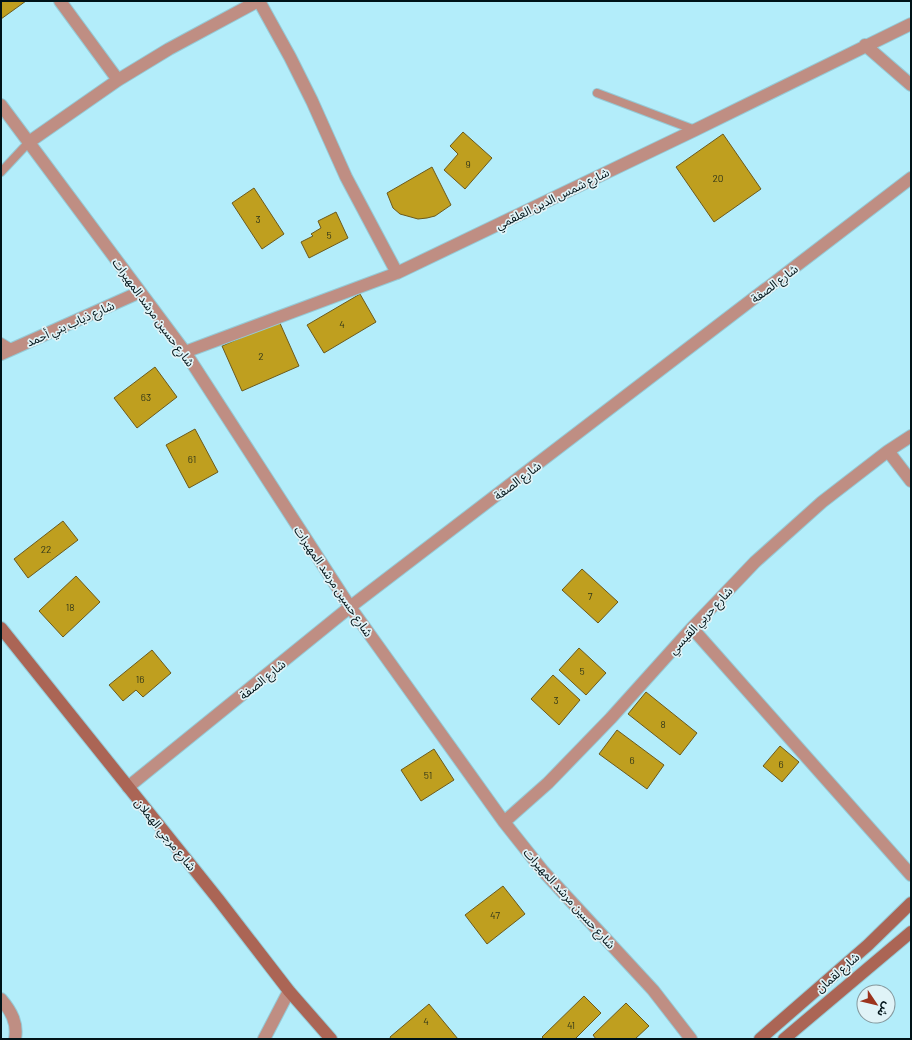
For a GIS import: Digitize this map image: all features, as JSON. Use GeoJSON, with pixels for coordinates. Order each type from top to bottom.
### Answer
{"type":"FeatureCollection","features":[{"type":"Feature","properties":{"kind":"street"},"geometry":{"type":"LineString","coordinates":[[60,1],[118,80]]}},
{"type":"Feature","properties":{"kind":"street"},"geometry":{"type":"LineString","coordinates":[[29,142],[118,80],[169,48],[258,1],[290,57],[312,101],[346,177],[397,273]]}},
{"type":"Feature","properties":{"kind":"street","name":"شارع شمس الدين العلقمي"},"geometry":{"type":"LineString","coordinates":[[185,352],[397,273],[695,130],[911,24]]}},
{"type":"Feature","properties":{"kind":"street"},"geometry":{"type":"LineString","coordinates":[[866,45],[911,85]]}},
{"type":"Feature","properties":{"kind":"street","name":"شارع حسين مرشد المهيرات"},"geometry":{"type":"LineString","coordinates":[[1,105],[185,352],[350,607],[504,822],[543,871],[653,990],[691,1039]]}},
{"type":"Feature","properties":{"kind":"street","name":"شارع الصفة"},"geometry":{"type":"LineString","coordinates":[[128,787],[350,607],[911,178]]}},
{"type":"Feature","properties":{"kind":"street","name":"شارع ذياب بني أحمد"},"geometry":{"type":"LineString","coordinates":[[6,351],[140,292]]}},
{"type":"Feature","properties":{"kind":"street","name":"شارع حربي القيسي"},"geometry":{"type":"LineString","coordinates":[[504,822],[548,784],[606,724],[692,628],[755,562],[822,502],[888,451],[911,436]]}},
{"type":"Feature","properties":{"kind":"street"},"geometry":{"type":"LineString","coordinates":[[888,451],[911,481]]}},
{"type":"Feature","properties":{"kind":"street","name":"شارع مرجي الهملان"},"geometry":{"type":"LineString","coordinates":[[1,628],[218,899],[289,991],[331,1039]]}},
{"type":"Feature","properties":{"kind":"street"},"geometry":{"type":"LineString","coordinates":[[692,628],[911,875]]}},
{"type":"Feature","properties":{"kind":"street","name":"شارع لقمان"},"geometry":{"type":"LineString","coordinates":[[760,1039],[868,945],[911,903]]}},
{"type":"Feature","properties":{"kind":"street","name":"شارع لقمان"},"geometry":{"type":"LineString","coordinates":[[784,1039],[911,932]]}},
{"type":"Feature","properties":{"kind":"street"},"geometry":{"type":"LineString","coordinates":[[264,1039],[289,991]]}},
{"type":"Feature","properties":{"kind":"street"},"geometry":{"type":"LineString","coordinates":[[1,999],[9,1008],[14,1020],[16,1035]]}},
{"type":"Feature","properties":{"kind":"lane"},"geometry":{"type":"LineString","coordinates":[[597,93],[695,130]]}},
{"type":"Feature","properties":{"kind":"lane"},"geometry":{"type":"LineString","coordinates":[[1,172],[29,142]]}},
{"type":"Feature","properties":{"kind":"lane"},"geometry":{"type":"LineString","coordinates":[[1,342],[6,351]]}},
{"type":"Feature","properties":{"kind":"building"},"geometry":{"type":"Polygon","coordinates":[[[1,1],[26,1],[1,19],[1,1]]]}},
{"type":"Feature","properties":{"kind":"building"},"geometry":{"type":"Polygon","coordinates":[[[463,132],[492,158],[465,189],[444,170],[458,154],[450,146],[463,132]]]}},
{"type":"Feature","properties":{"kind":"building"},"geometry":{"type":"Polygon","coordinates":[[[723,134],[761,189],[714,222],[676,167],[723,134]]]}},
{"type":"Feature","properties":{"kind":"building"},"geometry":{"type":"Polygon","coordinates":[[[432,167],[451,205],[435,216],[427,218],[418,219],[400,214],[393,208],[387,193],[432,167]]]}},
{"type":"Feature","properties":{"kind":"building"},"geometry":{"type":"Polygon","coordinates":[[[254,188],[284,234],[262,249],[232,203],[254,188]]]}},
{"type":"Feature","properties":{"kind":"building"},"geometry":{"type":"Polygon","coordinates":[[[336,212],[348,238],[309,258],[301,242],[313,236],[311,234],[321,228],[318,221],[336,212]]]}},
{"type":"Feature","properties":{"kind":"building"},"geometry":{"type":"Polygon","coordinates":[[[360,294],[376,322],[324,353],[307,325],[360,294]]]}},
{"type":"Feature","properties":{"kind":"building"},"geometry":{"type":"Polygon","coordinates":[[[279,321],[299,366],[242,391],[222,346],[279,321]]]}},
{"type":"Feature","properties":{"kind":"building"},"geometry":{"type":"Polygon","coordinates":[[[155,367],[177,397],[137,428],[114,398],[155,367]]]}},
{"type":"Feature","properties":{"kind":"building"},"geometry":{"type":"Polygon","coordinates":[[[195,429],[218,472],[189,488],[166,445],[195,429]]]}},
{"type":"Feature","properties":{"kind":"building"},"geometry":{"type":"Polygon","coordinates":[[[63,521],[78,540],[28,578],[14,559],[63,521]]]}},
{"type":"Feature","properties":{"kind":"building"},"geometry":{"type":"Polygon","coordinates":[[[582,569],[618,602],[598,623],[562,590],[582,569]]]}},
{"type":"Feature","properties":{"kind":"building"},"geometry":{"type":"Polygon","coordinates":[[[76,576],[100,602],[63,637],[39,611],[76,576]]]}},
{"type":"Feature","properties":{"kind":"building"},"geometry":{"type":"Polygon","coordinates":[[[579,648],[606,673],[586,695],[559,670],[579,648]]]}},
{"type":"Feature","properties":{"kind":"building"},"geometry":{"type":"Polygon","coordinates":[[[152,650],[171,673],[143,697],[136,690],[123,701],[109,685],[152,650]]]}},
{"type":"Feature","properties":{"kind":"building"},"geometry":{"type":"Polygon","coordinates":[[[553,675],[580,700],[559,725],[531,699],[553,675]]]}},
{"type":"Feature","properties":{"kind":"building"},"geometry":{"type":"Polygon","coordinates":[[[646,692],[697,733],[680,755],[628,714],[646,692]]]}},
{"type":"Feature","properties":{"kind":"building"},"geometry":{"type":"Polygon","coordinates":[[[617,730],[664,765],[647,789],[599,754],[617,730]]]}},
{"type":"Feature","properties":{"kind":"building"},"geometry":{"type":"Polygon","coordinates":[[[780,746],[799,762],[782,782],[763,766],[780,746]]]}},
{"type":"Feature","properties":{"kind":"building"},"geometry":{"type":"Polygon","coordinates":[[[434,749],[454,780],[421,801],[401,770],[434,749]]]}},
{"type":"Feature","properties":{"kind":"building"},"geometry":{"type":"Polygon","coordinates":[[[503,886],[525,914],[487,944],[465,915],[503,886]]]}},
{"type":"Feature","properties":{"kind":"building"},"geometry":{"type":"Polygon","coordinates":[[[584,996],[601,1013],[575,1039],[544,1039],[542,1037],[584,996]]]}},
{"type":"Feature","properties":{"kind":"building"},"geometry":{"type":"Polygon","coordinates":[[[626,1003],[649,1026],[635,1039],[596,1039],[593,1035],[626,1003]]]}},
{"type":"Feature","properties":{"kind":"building"},"geometry":{"type":"Polygon","coordinates":[[[429,1004],[458,1039],[391,1039],[390,1037],[429,1004]]]}}]}
